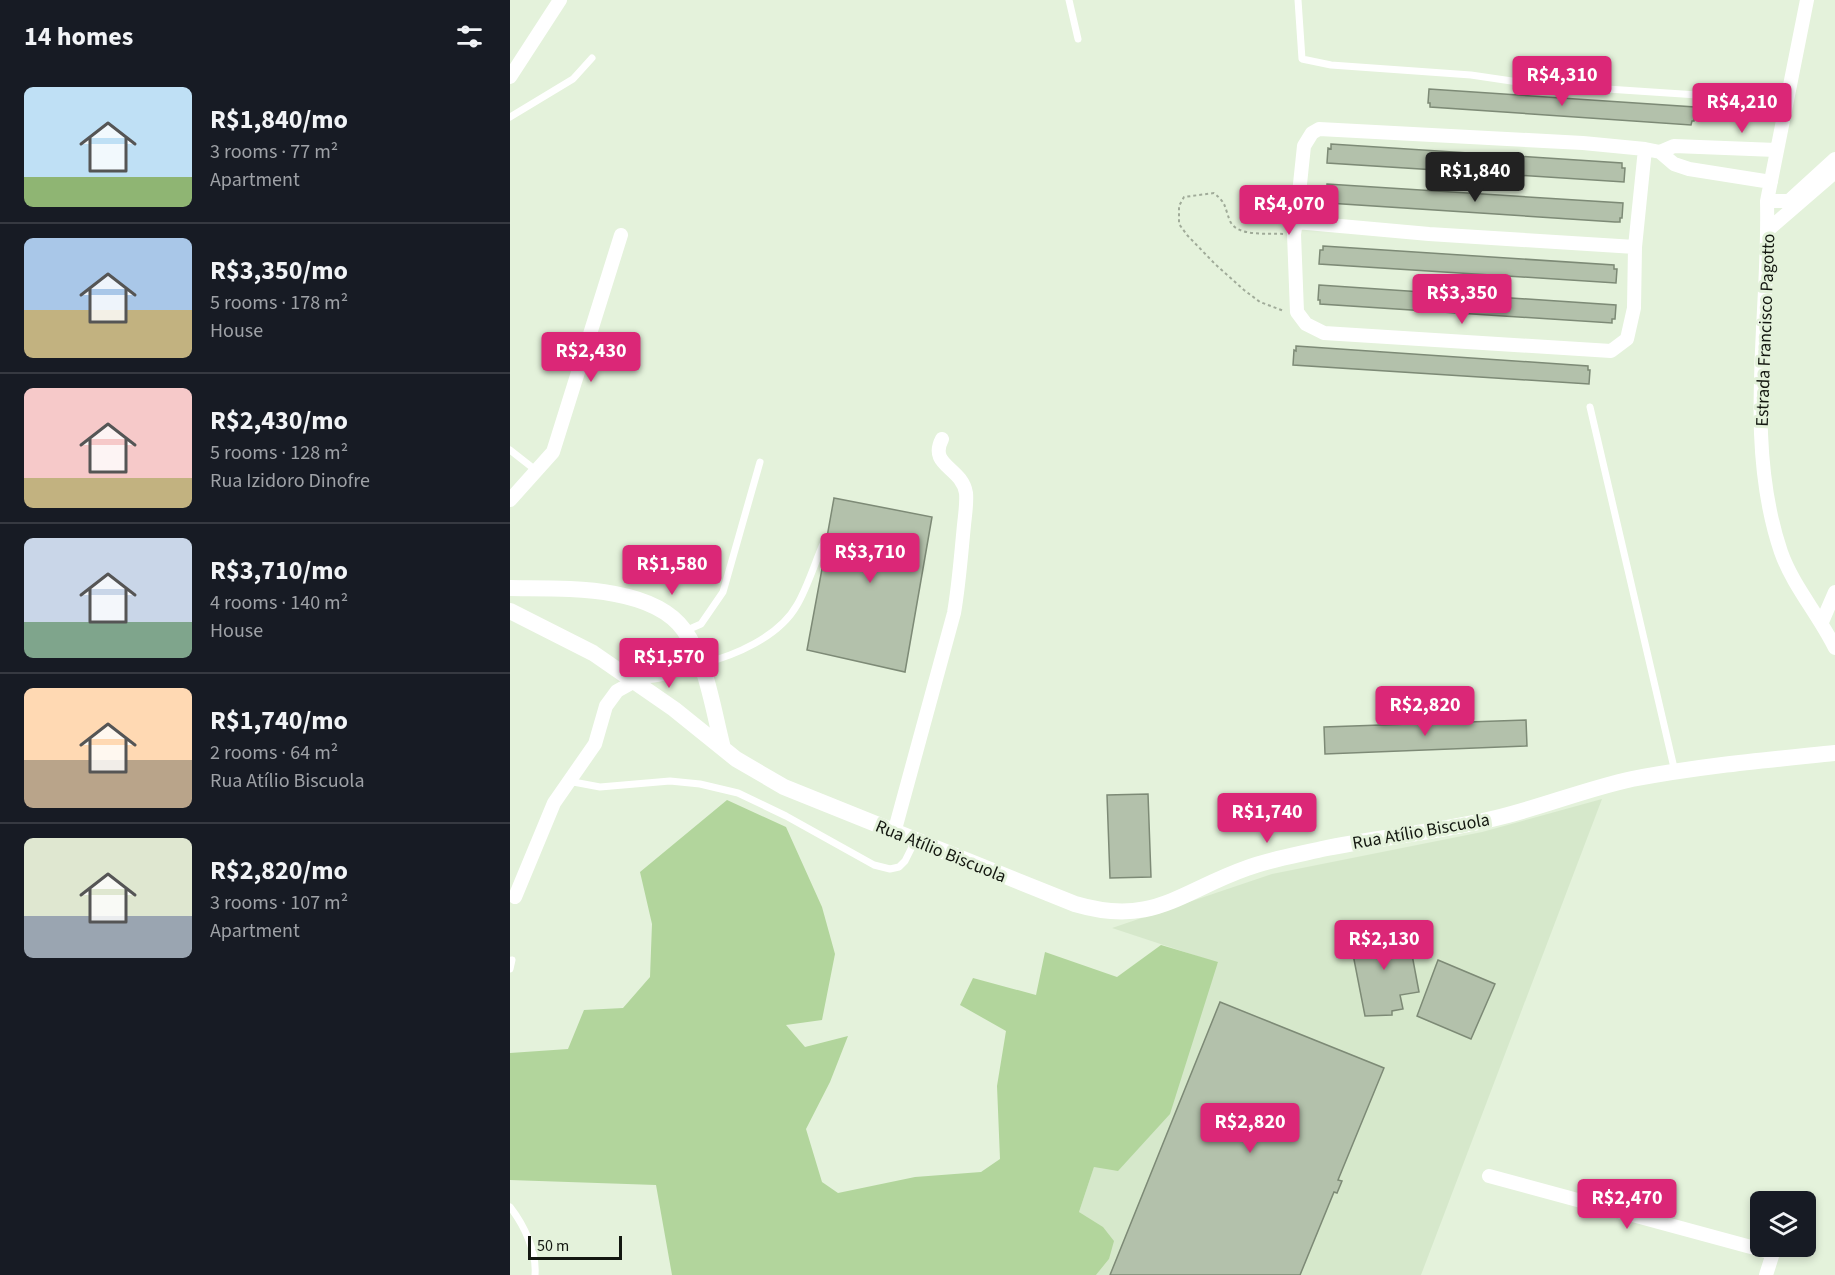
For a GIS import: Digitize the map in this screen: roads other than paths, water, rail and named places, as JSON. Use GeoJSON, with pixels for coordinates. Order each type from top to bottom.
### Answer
{"type":"FeatureCollection","features":[{"type":"Feature","properties":{"kind":"street"},"geometry":{"type":"LineString","coordinates":[[510,77],[560,0]]}},
{"type":"Feature","properties":{"kind":"street","name":"Estrada Francisco Pagotto"},"geometry":{"type":"LineString","coordinates":[[1807,0],[1767,201],[1768,230],[1762,358],[1762,453],[1770,506],[1782,554],[1835,648]]}},
{"type":"Feature","properties":{"kind":"street"},"geometry":{"type":"LineString","coordinates":[[1645,149],[1635,247],[1634,308],[1627,339],[1611,351],[1324,333],[1306,324],[1297,312],[1295,228],[1304,146],[1312,133],[1319,129],[1572,142],[1645,149],[1660,152],[1674,164],[1689,169],[1771,182]]}},
{"type":"Feature","properties":{"kind":"street"},"geometry":{"type":"LineString","coordinates":[[1660,152],[1674,146],[1776,150]]}},
{"type":"Feature","properties":{"kind":"street"},"geometry":{"type":"LineString","coordinates":[[1767,201],[1789,201],[1835,159]]}},
{"type":"Feature","properties":{"kind":"street"},"geometry":{"type":"LineString","coordinates":[[1768,230],[1835,172]]}},
{"type":"Feature","properties":{"kind":"street"},"geometry":{"type":"LineString","coordinates":[[1295,228],[1635,247]]}},
{"type":"Feature","properties":{"kind":"street"},"geometry":{"type":"LineString","coordinates":[[510,500],[553,452],[621,235]]}},
{"type":"Feature","properties":{"kind":"street"},"geometry":{"type":"LineString","coordinates":[[894,833],[951,625],[959,582],[966,494],[958,475],[939,457],[937,449],[942,439]]}},
{"type":"Feature","properties":{"kind":"street"},"geometry":{"type":"LineString","coordinates":[[510,588],[583,590],[619,595],[652,605],[671,615],[687,635],[701,664],[723,748]]}},
{"type":"Feature","properties":{"kind":"street"},"geometry":{"type":"LineString","coordinates":[[1822,622],[1835,592]]}},
{"type":"Feature","properties":{"kind":"street","name":"Rua Atílio Biscuola"},"geometry":{"type":"LineString","coordinates":[[510,611],[565,638],[616,668],[749,768],[784,787],[894,833],[1093,909],[1130,912],[1158,907],[1246,868],[1271,861],[1323,849],[1496,818],[1596,788],[1676,772],[1835,753]]}},
{"type":"Feature","properties":{"kind":"street"},"geometry":{"type":"LineString","coordinates":[[616,668],[644,676],[662,673],[680,659],[687,635]]}},
{"type":"Feature","properties":{"kind":"street"},"geometry":{"type":"LineString","coordinates":[[515,897],[554,803],[568,781],[585,762],[595,744],[606,706],[617,691],[635,681]]}},
{"type":"Feature","properties":{"kind":"street"},"geometry":{"type":"LineString","coordinates":[[1490,1176],[1773,1253],[1766,1275]]}},
{"type":"Feature","properties":{"kind":"lane"},"geometry":{"type":"LineString","coordinates":[[1068,0],[1078,39]]}},
{"type":"Feature","properties":{"kind":"lane"},"geometry":{"type":"LineString","coordinates":[[1298,0],[1302,59],[1331,65],[1471,75],[1532,84],[1786,101]]}},
{"type":"Feature","properties":{"kind":"lane"},"geometry":{"type":"LineString","coordinates":[[510,117],[573,79],[592,58]]}},
{"type":"Feature","properties":{"kind":"lane"},"geometry":{"type":"LineString","coordinates":[[1590,406],[1676,772]]}},
{"type":"Feature","properties":{"kind":"lane"},"geometry":{"type":"LineString","coordinates":[[510,450],[537,472]]}},
{"type":"Feature","properties":{"kind":"lane"},"geometry":{"type":"LineString","coordinates":[[687,635],[701,624],[723,592],[760,462]]}},
{"type":"Feature","properties":{"kind":"lane"},"geometry":{"type":"LineString","coordinates":[[701,664],[722,659],[757,643],[776,628],[796,607],[824,542]]}},
{"type":"Feature","properties":{"kind":"lane"},"geometry":{"type":"LineString","coordinates":[[568,781],[600,787],[670,781],[700,784],[738,793],[786,816],[873,865],[890,869],[899,867],[905,861],[915,841]]}},
{"type":"Feature","properties":{"kind":"lane"},"geometry":{"type":"LineString","coordinates":[[510,969],[512,960]]}},
{"type":"Feature","properties":{"kind":"lane"},"geometry":{"type":"LineString","coordinates":[[510,1207],[528,1239],[535,1275]]}}]}
